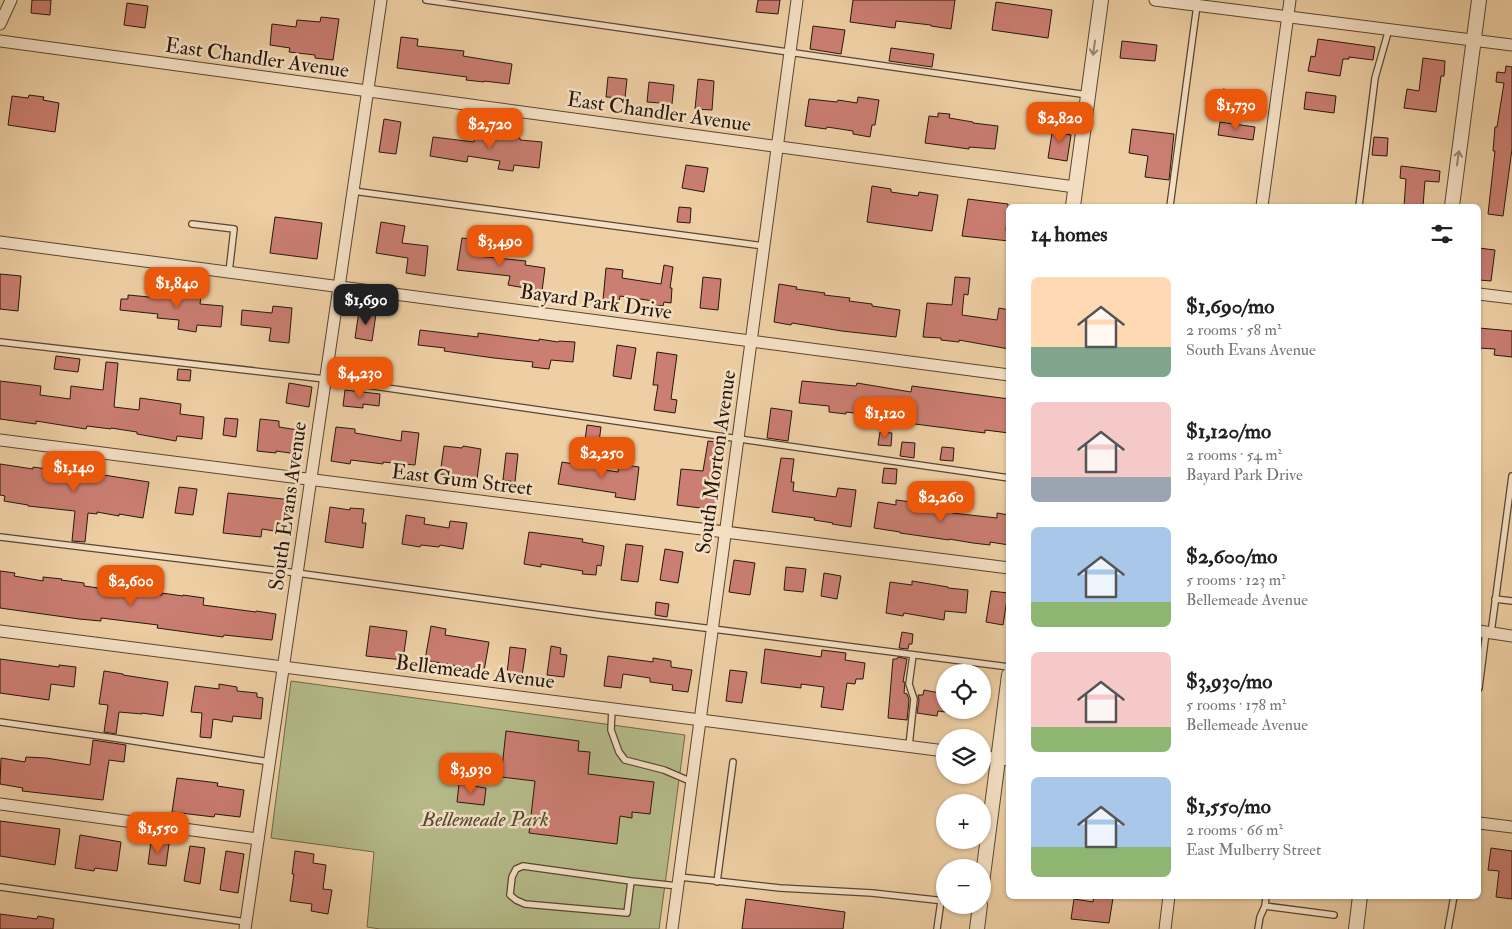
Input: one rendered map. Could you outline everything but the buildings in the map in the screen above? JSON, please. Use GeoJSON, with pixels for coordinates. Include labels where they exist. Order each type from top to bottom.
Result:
{"type":"FeatureCollection","features":[{"type":"Feature","properties":{"kind":"street"},"geometry":{"type":"LineString","coordinates":[[0,24],[11,0]]}},
{"type":"Feature","properties":{"kind":"street","name":"South Evans Avenue"},"geometry":{"type":"LineString","coordinates":[[245,926],[381,0]]}},
{"type":"Feature","properties":{"kind":"street","name":"South Morton Avenue"},"geometry":{"type":"LineString","coordinates":[[672,929],[798,0]]}},
{"type":"Feature","properties":{"kind":"street"},"geometry":{"type":"LineString","coordinates":[[1073,204],[1101,0]]}},
{"type":"Feature","properties":{"kind":"street"},"geometry":{"type":"LineString","coordinates":[[1155,0],[1198,3],[1287,17],[1512,45]]}},
{"type":"Feature","properties":{"kind":"street"},"geometry":{"type":"LineString","coordinates":[[1262,204],[1290,0]]}},
{"type":"Feature","properties":{"kind":"street"},"geometry":{"type":"LineString","coordinates":[[1452,204],[1479,0]]}},
{"type":"Feature","properties":{"kind":"street","name":"East Chandler Avenue"},"geometry":{"type":"LineString","coordinates":[[0,41],[1075,187]]}},
{"type":"Feature","properties":{"kind":"street","name":"Bayard Park Drive"},"geometry":{"type":"LineString","coordinates":[[0,242],[1006,375]]}},
{"type":"Feature","properties":{"kind":"street"},"geometry":{"type":"LineString","coordinates":[[1481,294],[1512,298]]}},
{"type":"Feature","properties":{"kind":"street","name":"East Gum Street"},"geometry":{"type":"LineString","coordinates":[[0,440],[1006,568]]}},
{"type":"Feature","properties":{"kind":"street","name":"Bellemeade Avenue"},"geometry":{"type":"LineString","coordinates":[[0,631],[936,750]]}},
{"type":"Feature","properties":{"kind":"street"},"geometry":{"type":"LineString","coordinates":[[1485,632],[1512,636]]}},
{"type":"Feature","properties":{"kind":"street"},"geometry":{"type":"LineString","coordinates":[[986,859],[1003,759],[1006,717]]}},
{"type":"Feature","properties":{"kind":"street"},"geometry":{"type":"LineString","coordinates":[[0,804],[258,839]]}},
{"type":"Feature","properties":{"kind":"street"},"geometry":{"type":"LineString","coordinates":[[1481,823],[1512,827]]}},
{"type":"Feature","properties":{"kind":"street"},"geometry":{"type":"LineString","coordinates":[[1165,929],[1170,899]]}},
{"type":"Feature","properties":{"kind":"street"},"geometry":{"type":"LineString","coordinates":[[1356,929],[1360,899]]}},
{"type":"Feature","properties":{"kind":"street"},"geometry":{"type":"LineString","coordinates":[[977,914],[977,929]]}},
{"type":"Feature","properties":{"kind":"lane"},"geometry":{"type":"LineString","coordinates":[[426,0],[1088,95]]}},
{"type":"Feature","properties":{"kind":"lane"},"geometry":{"type":"LineString","coordinates":[[1170,204],[1198,3]]}},
{"type":"Feature","properties":{"kind":"lane"},"geometry":{"type":"LineString","coordinates":[[1359,204],[1375,78],[1389,29]]}},
{"type":"Feature","properties":{"kind":"lane"},"geometry":{"type":"LineString","coordinates":[[353,191],[764,246]]}},
{"type":"Feature","properties":{"kind":"lane"},"geometry":{"type":"LineString","coordinates":[[192,224],[234,229],[229,272]]}},
{"type":"Feature","properties":{"kind":"lane"},"geometry":{"type":"LineString","coordinates":[[0,342],[325,379],[1006,478]]}},
{"type":"Feature","properties":{"kind":"lane"},"geometry":{"type":"LineString","coordinates":[[1481,669],[1485,632],[1496,600],[1509,522],[1512,476]]}},
{"type":"Feature","properties":{"kind":"lane"},"geometry":{"type":"LineString","coordinates":[[0,537],[1006,667]]}},
{"type":"Feature","properties":{"kind":"lane"},"geometry":{"type":"LineString","coordinates":[[1496,600],[1512,602]]}},
{"type":"Feature","properties":{"kind":"lane"},"geometry":{"type":"LineString","coordinates":[[909,746],[914,699],[909,684],[912,655]]}},
{"type":"Feature","properties":{"kind":"lane"},"geometry":{"type":"LineString","coordinates":[[612,708],[611,730],[619,752],[625,760],[664,770],[692,782]]}},
{"type":"Feature","properties":{"kind":"lane"},"geometry":{"type":"LineString","coordinates":[[0,722],[270,762]]}},
{"type":"Feature","properties":{"kind":"lane"},"geometry":{"type":"LineString","coordinates":[[717,882],[733,762]]}},
{"type":"Feature","properties":{"kind":"lane"},"geometry":{"type":"LineString","coordinates":[[631,882],[627,914],[525,904],[510,895],[512,877],[516,869],[523,866],[631,882],[717,882],[780,888],[872,893],[936,900]]}},
{"type":"Feature","properties":{"kind":"lane"},"geometry":{"type":"LineString","coordinates":[[0,887],[245,926]]}},
{"type":"Feature","properties":{"kind":"lane"},"geometry":{"type":"LineString","coordinates":[[1258,929],[1266,899]]}},
{"type":"Feature","properties":{"kind":"lane"},"geometry":{"type":"LineString","coordinates":[[1448,929],[1453,899]]}},
{"type":"Feature","properties":{"kind":"lane"},"geometry":{"type":"LineString","coordinates":[[1265,906],[1334,914]]}},
{"type":"Feature","properties":{"kind":"lane"},"geometry":{"type":"LineString","coordinates":[[937,929],[940,914]]}},
{"type":"Feature","properties":{"kind":"green space","name":"Bellemeade Park"},"geometry":{"type":"Polygon","coordinates":[[[291,681],[685,735],[659,929],[380,929],[367,927],[374,852],[271,838],[291,681]]]}}]}
